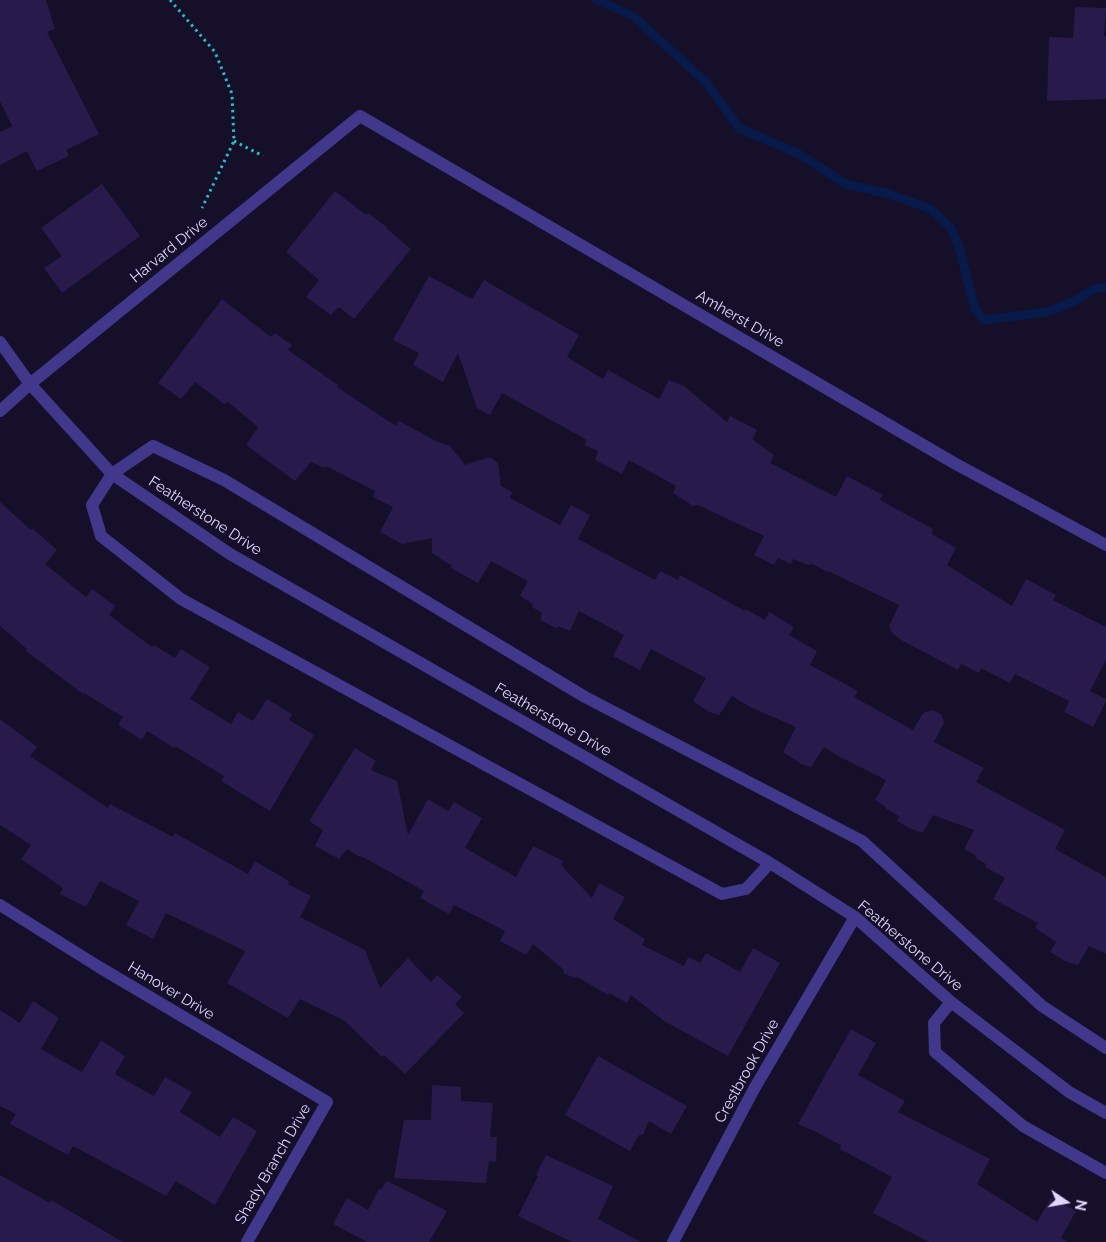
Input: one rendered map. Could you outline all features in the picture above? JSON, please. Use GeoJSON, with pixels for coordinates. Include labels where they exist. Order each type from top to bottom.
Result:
{"type":"FeatureCollection","features":[{"type":"Feature","properties":{"kind":"street","name":"Harvard Drive"},"geometry":{"type":"LineString","coordinates":[[0,411],[30,384],[360,116]]}},
{"type":"Feature","properties":{"kind":"street","name":"Amherst Drive"},"geometry":{"type":"LineString","coordinates":[[360,116],[954,463],[1106,545]]}},
{"type":"Feature","properties":{"kind":"street","name":"Featherstone Drive"},"geometry":{"type":"LineString","coordinates":[[0,342],[30,384],[112,474],[230,554],[770,863],[854,918],[951,1002],[1069,1092],[1106,1113]]}},
{"type":"Feature","properties":{"kind":"street"},"geometry":{"type":"LineString","coordinates":[[770,863],[746,889],[722,894],[181,599],[101,536],[92,505],[112,474],[153,446],[224,480],[585,697],[862,841],[1042,1006],[1106,1048]]}},
{"type":"Feature","properties":{"kind":"street","name":"Hanover Drive"},"geometry":{"type":"LineString","coordinates":[[0,905],[99,967],[327,1102]]}},
{"type":"Feature","properties":{"kind":"street","name":"Crestbrook Drive"},"geometry":{"type":"LineString","coordinates":[[673,1242],[754,1089],[854,918]]}},
{"type":"Feature","properties":{"kind":"street"},"geometry":{"type":"LineString","coordinates":[[951,1002],[934,1024],[935,1052],[1022,1126],[1106,1173]]}},
{"type":"Feature","properties":{"kind":"street","name":"Shady Branch Drive"},"geometry":{"type":"LineString","coordinates":[[248,1242],[327,1102]]}},
{"type":"Feature","properties":{"kind":"path"},"geometry":{"type":"LineString","coordinates":[[170,0],[215,52],[232,94],[234,141],[202,208]]}},
{"type":"Feature","properties":{"kind":"path"},"geometry":{"type":"LineString","coordinates":[[234,141],[263,156]]}},
{"type":"Feature","properties":{"kind":"building"},"geometry":{"type":"Polygon","coordinates":[[[0,0],[46,0],[55,29],[47,32],[99,134],[66,150],[69,156],[37,171],[27,151],[0,165],[0,132],[12,126],[0,101],[0,0]]]}},
{"type":"Feature","properties":{"kind":"building"},"geometry":{"type":"Polygon","coordinates":[[[1075,7],[1106,8],[1104,36],[1106,36],[1106,99],[1047,101],[1049,37],[1073,38],[1075,7]]]}},
{"type":"Feature","properties":{"kind":"building"},"geometry":{"type":"Polygon","coordinates":[[[102,184],[140,236],[62,293],[44,268],[62,256],[41,228],[102,184]]]}},
{"type":"Feature","properties":{"kind":"building"},"geometry":{"type":"Polygon","coordinates":[[[335,191],[366,215],[368,213],[388,228],[411,249],[354,319],[339,307],[331,315],[306,297],[319,280],[286,252],[335,191]]]}},
{"type":"Feature","properties":{"kind":"building"},"geometry":{"type":"Polygon","coordinates":[[[429,276],[472,299],[484,280],[579,335],[567,357],[603,379],[608,370],[659,399],[669,380],[684,386],[727,422],[730,416],[757,430],[752,439],[774,455],[770,463],[836,497],[847,476],[883,495],[880,500],[933,529],[932,534],[956,548],[947,565],[1012,606],[1026,579],[1056,595],[1053,600],[1106,627],[1106,660],[1090,691],[1106,699],[1106,701],[1093,727],[1064,712],[1069,701],[1015,674],[1010,683],[981,668],[979,673],[961,664],[958,670],[901,640],[892,633],[889,626],[899,605],[812,564],[808,565],[793,559],[791,564],[778,558],[774,565],[754,555],[764,536],[698,505],[693,506],[673,493],[676,486],[629,460],[622,474],[595,460],[598,451],[584,445],[587,440],[502,393],[490,415],[477,408],[458,353],[443,382],[413,365],[419,353],[393,340],[429,276]]]}},
{"type":"Feature","properties":{"kind":"building"},"geometry":{"type":"Polygon","coordinates":[[[222,299],[271,337],[275,333],[292,345],[288,350],[338,385],[337,387],[396,426],[399,421],[438,442],[450,446],[465,465],[490,457],[498,463],[501,486],[512,492],[510,498],[560,525],[571,505],[590,515],[578,539],[655,580],[660,571],[678,580],[680,575],[765,620],[769,612],[794,627],[789,635],[817,651],[810,665],[858,691],[854,697],[913,730],[923,713],[932,710],[941,714],[944,723],[934,742],[984,768],[976,782],[1065,830],[1055,849],[1106,877],[1106,954],[1089,946],[1078,965],[1065,961],[1050,952],[1056,942],[1035,928],[1038,923],[993,899],[1005,878],[985,867],[986,864],[964,849],[974,830],[933,815],[923,833],[909,828],[897,821],[899,816],[875,800],[886,780],[824,747],[811,767],[801,764],[783,752],[796,727],[748,706],[732,696],[719,715],[709,712],[693,701],[706,678],[651,649],[640,670],[613,656],[624,635],[579,611],[570,631],[558,626],[556,628],[540,620],[542,613],[532,607],[533,604],[520,596],[528,581],[491,561],[478,583],[451,568],[452,566],[432,553],[432,538],[402,544],[380,532],[393,507],[373,497],[375,491],[326,466],[324,468],[311,462],[295,481],[246,445],[258,427],[228,402],[224,404],[195,382],[181,399],[158,383],[222,299]]]}},
{"type":"Feature","properties":{"kind":"building"},"geometry":{"type":"Polygon","coordinates":[[[0,502],[57,550],[45,564],[86,597],[92,589],[115,606],[109,615],[152,647],[154,645],[175,658],[181,649],[210,667],[190,699],[231,724],[238,712],[253,721],[267,699],[292,714],[289,720],[314,735],[270,811],[221,781],[224,776],[175,746],[174,748],[147,731],[142,740],[118,725],[123,717],[83,694],[26,651],[27,649],[0,626],[0,502]]]}},
{"type":"Feature","properties":{"kind":"building"},"geometry":{"type":"Polygon","coordinates":[[[0,719],[37,747],[30,756],[108,808],[110,804],[173,837],[175,833],[248,874],[255,861],[289,881],[288,884],[311,896],[300,917],[365,950],[380,988],[408,958],[431,982],[437,975],[462,997],[455,1004],[464,1013],[405,1074],[384,1055],[382,1057],[345,1021],[300,999],[288,1018],[227,983],[245,951],[166,913],[153,939],[126,925],[139,901],[100,881],[86,907],[60,894],[63,888],[21,859],[31,845],[0,825],[0,719]]]}},
{"type":"Feature","properties":{"kind":"building"},"geometry":{"type":"Polygon","coordinates":[[[355,748],[376,761],[371,770],[397,781],[408,835],[428,799],[448,811],[454,802],[482,818],[465,848],[516,877],[533,846],[563,861],[561,865],[592,898],[599,883],[625,897],[613,919],[645,939],[642,945],[684,966],[688,957],[700,963],[706,953],[740,972],[753,948],[780,963],[728,1056],[664,1021],[631,995],[627,1003],[609,993],[608,995],[577,977],[574,978],[564,973],[563,969],[533,944],[526,955],[500,941],[505,931],[454,905],[449,914],[420,898],[424,891],[361,856],[347,849],[339,859],[315,846],[323,830],[309,821],[355,748]]]}},
{"type":"Feature","properties":{"kind":"building"},"geometry":{"type":"Polygon","coordinates":[[[33,1001],[59,1018],[41,1049],[82,1072],[101,1040],[125,1056],[115,1074],[154,1096],[165,1077],[192,1092],[180,1112],[220,1137],[233,1117],[257,1131],[215,1205],[176,1181],[166,1196],[73,1146],[68,1155],[10,1124],[16,1114],[0,1106],[0,1010],[20,1023],[33,1001]]]}},
{"type":"Feature","properties":{"kind":"building"},"geometry":{"type":"Polygon","coordinates":[[[851,1029],[876,1043],[858,1075],[905,1101],[898,1112],[990,1159],[977,1184],[1037,1222],[1051,1198],[1076,1211],[1061,1238],[1068,1242],[929,1242],[873,1213],[892,1177],[840,1149],[841,1145],[798,1124],[851,1029]]]}},
{"type":"Feature","properties":{"kind":"building"},"geometry":{"type":"Polygon","coordinates":[[[598,1056],[687,1106],[671,1134],[649,1121],[643,1135],[639,1135],[630,1151],[565,1115],[598,1056]]]}},
{"type":"Feature","properties":{"kind":"building"},"geometry":{"type":"Polygon","coordinates":[[[432,1085],[461,1087],[461,1101],[493,1103],[490,1137],[497,1137],[496,1162],[489,1161],[486,1183],[394,1178],[404,1120],[431,1120],[432,1085]]]}},
{"type":"Feature","properties":{"kind":"building"},"geometry":{"type":"Polygon","coordinates":[[[546,1155],[613,1186],[598,1219],[641,1242],[572,1242],[518,1216],[546,1155]]]}},
{"type":"Feature","properties":{"kind":"building"},"geometry":{"type":"Polygon","coordinates":[[[0,1175],[50,1203],[51,1200],[123,1242],[0,1242],[0,1175]]]}},
{"type":"Feature","properties":{"kind":"building"},"geometry":{"type":"Polygon","coordinates":[[[387,1181],[447,1211],[429,1242],[367,1242],[333,1224],[347,1198],[368,1210],[379,1189],[387,1181]]]}},
{"type":"Feature","properties":{"kind":"waterway"},"geometry":{"type":"LineString","coordinates":[[597,0],[633,16],[706,82],[739,128],[799,154],[846,184],[889,194],[931,209],[950,227],[959,246],[975,309],[984,320],[1047,312],[1075,301],[1094,289],[1106,287]]}}]}
